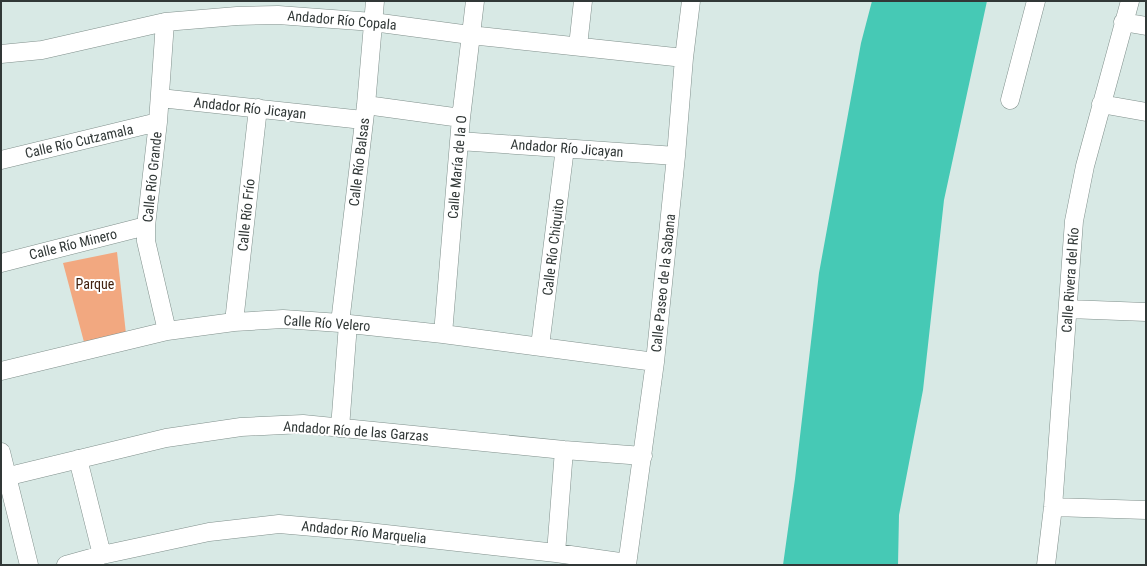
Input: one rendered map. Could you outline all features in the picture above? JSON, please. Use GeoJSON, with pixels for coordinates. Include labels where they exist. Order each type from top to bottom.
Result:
{"type":"FeatureCollection","features":[{"type":"Feature","properties":{"kind":"street","name":"Calle Río Balsas"},"geometry":{"type":"LineString","coordinates":[[340,428],[344,323],[376,1]]}},
{"type":"Feature","properties":{"kind":"street","name":"Calle María de la O"},"geometry":{"type":"LineString","coordinates":[[443,334],[461,118],[474,1]]}},
{"type":"Feature","properties":{"kind":"street"},"geometry":{"type":"LineString","coordinates":[[578,46],[583,1]]}},
{"type":"Feature","properties":{"kind":"street","name":"Calle Paseo de la Sabana"},"geometry":{"type":"LineString","coordinates":[[627,564],[655,362],[676,156],[684,58],[691,1]]}},
{"type":"Feature","properties":{"kind":"street"},"geometry":{"type":"LineString","coordinates":[[1010,100],[1036,1]]}},
{"type":"Feature","properties":{"kind":"street","name":"Calle Rivera del Río"},"geometry":{"type":"LineString","coordinates":[[1046,565],[1053,507],[1074,221],[1085,166],[1123,22],[1130,1]]}},
{"type":"Feature","properties":{"kind":"street","name":"Andador Río Copala"},"geometry":{"type":"LineString","coordinates":[[1,54],[42,50],[165,22],[237,16],[279,8],[470,35],[684,58]]}},
{"type":"Feature","properties":{"kind":"street","name":"Calle Río Grande"},"geometry":{"type":"LineString","coordinates":[[165,22],[158,122],[146,226],[146,241],[167,331]]}},
{"type":"Feature","properties":{"kind":"street"},"geometry":{"type":"LineString","coordinates":[[1123,22],[1146,26]]}},
{"type":"Feature","properties":{"kind":"street","name":"Andador Río Jicayan"},"geometry":{"type":"LineString","coordinates":[[160,98],[258,108],[365,112],[461,118]]}},
{"type":"Feature","properties":{"kind":"street"},"geometry":{"type":"LineString","coordinates":[[1102,104],[1146,112]]}},
{"type":"Feature","properties":{"kind":"street","name":"Calle Río Frío"},"geometry":{"type":"LineString","coordinates":[[234,322],[258,108]]}},
{"type":"Feature","properties":{"kind":"street","name":"Calle Río Cutzamala"},"geometry":{"type":"LineString","coordinates":[[1,160],[158,122]]}},
{"type":"Feature","properties":{"kind":"street","name":"Andador Río Jicayan"},"geometry":{"type":"LineString","coordinates":[[459,141],[676,156]]}},
{"type":"Feature","properties":{"kind":"street","name":"Calle Río Chiquito"},"geometry":{"type":"LineString","coordinates":[[540,346],[565,148]]}},
{"type":"Feature","properties":{"kind":"street","name":"Calle Río Minero"},"geometry":{"type":"LineString","coordinates":[[1,263],[146,226]]}},
{"type":"Feature","properties":{"kind":"street"},"geometry":{"type":"LineString","coordinates":[[1068,309],[1146,312]]}},
{"type":"Feature","properties":{"kind":"street","name":"Calle Río Velero"},"geometry":{"type":"LineString","coordinates":[[1,371],[167,331],[234,322],[283,319],[344,323],[443,334],[655,362]]}},
{"type":"Feature","properties":{"kind":"street","name":"Andador Río de las Garzas"},"geometry":{"type":"LineString","coordinates":[[4,477],[166,438],[241,427],[303,424],[564,450],[643,456]]}},
{"type":"Feature","properties":{"kind":"street"},"geometry":{"type":"LineString","coordinates":[[556,553],[564,450]]}},
{"type":"Feature","properties":{"kind":"street"},"geometry":{"type":"LineString","coordinates":[[1,452],[4,477],[29,565]]}},
{"type":"Feature","properties":{"kind":"street"},"geometry":{"type":"LineString","coordinates":[[78,459],[102,555]]}},
{"type":"Feature","properties":{"kind":"street"},"geometry":{"type":"LineString","coordinates":[[1053,507],[1146,510]]}},
{"type":"Feature","properties":{"kind":"street","name":"Andador Río Marquelia"},"geometry":{"type":"LineString","coordinates":[[66,565],[102,555],[210,532],[279,524],[359,531],[556,553],[627,564]]}},
{"type":"Feature","properties":{"kind":"green space","name":"Parque"},"geometry":{"type":"Polygon","coordinates":[[[117,252],[126,334],[84,342],[63,263],[117,252]]]}},
{"type":"Feature","properties":{"kind":"shaded area"},"geometry":{"type":"Polygon","coordinates":[[[872,1],[987,1],[944,200],[923,390],[899,515],[898,565],[783,565],[795,479],[819,273],[861,43],[872,1]]]}}]}
